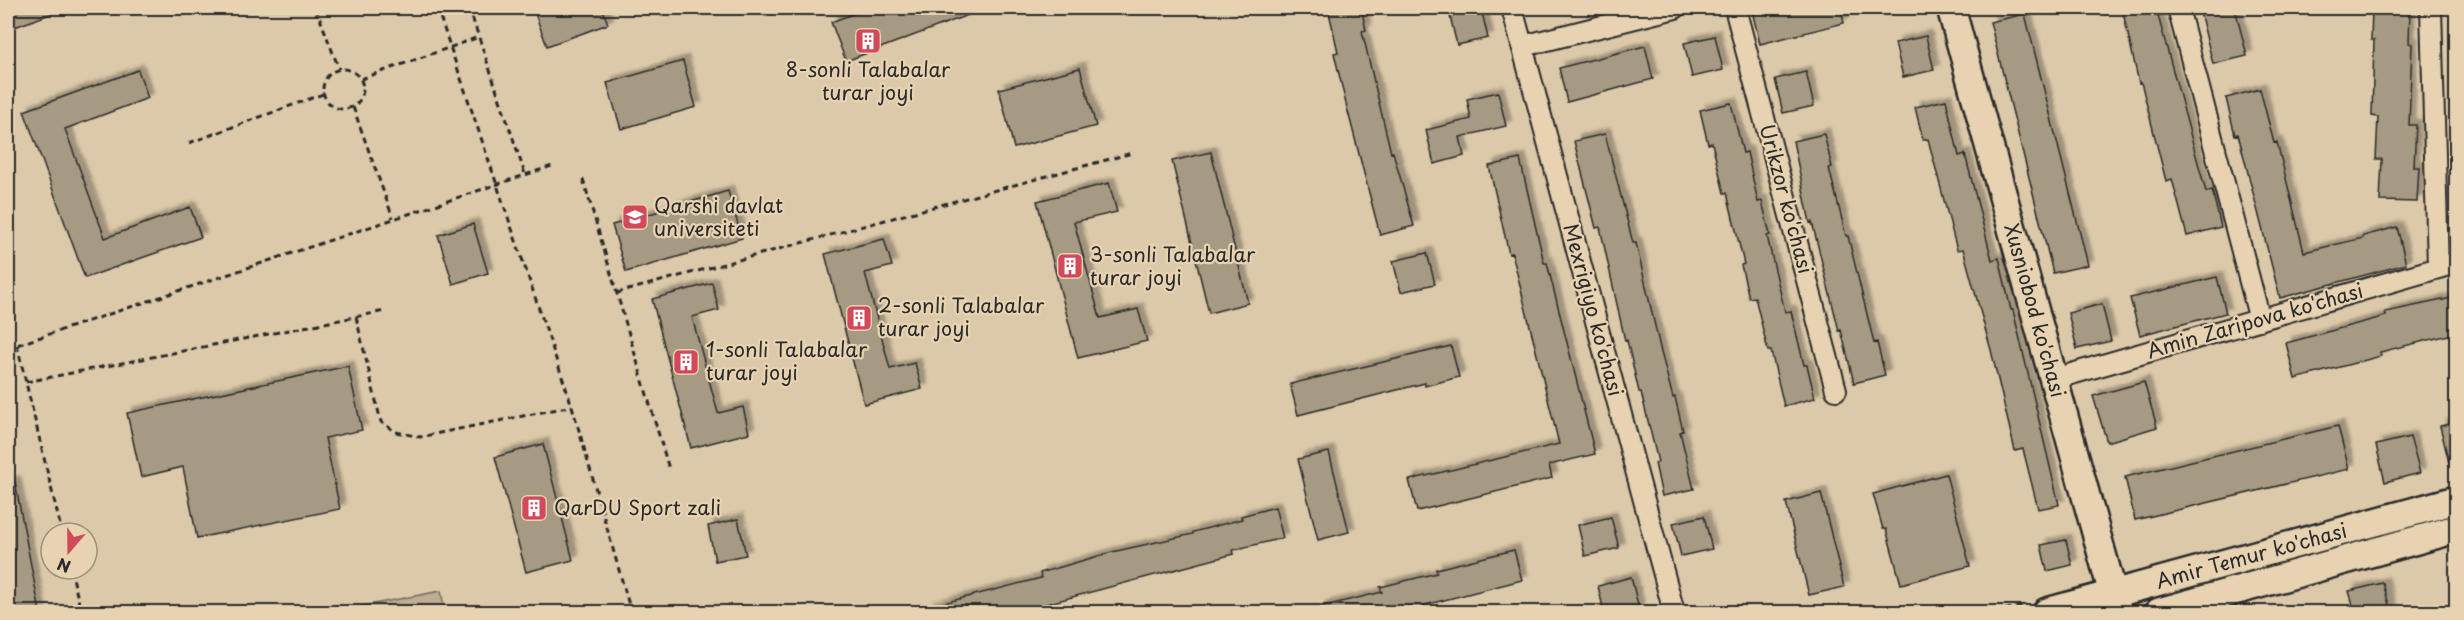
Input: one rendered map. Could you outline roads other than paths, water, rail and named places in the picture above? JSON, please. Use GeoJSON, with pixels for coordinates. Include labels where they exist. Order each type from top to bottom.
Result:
{"type":"FeatureCollection","features":[{"type":"Feature","properties":{"kind":"main road","name":"Xusniobod ko'chasi"},"geometry":{"type":"LineString","coordinates":[[1951,8],[2115,604]]}},
{"type":"Feature","properties":{"kind":"main road","name":"Amir Temur ko'chasi"},"geometry":{"type":"LineString","coordinates":[[2047,612],[2115,604],[2457,500]]}},
{"type":"Feature","properties":{"kind":"main road","name":"Amir Temur ko'chasi"},"geometry":{"type":"LineString","coordinates":[[2159,612],[2457,529]]}},
{"type":"Feature","properties":{"kind":"street","name":"Mexrigiyo ko'chasi"},"geometry":{"type":"LineString","coordinates":[[1512,8],[1674,612]]}},
{"type":"Feature","properties":{"kind":"street"},"geometry":{"type":"LineString","coordinates":[[1523,46],[1676,8]]}},
{"type":"Feature","properties":{"kind":"street","name":"Urikzor ko'chasi"},"geometry":{"type":"LineString","coordinates":[[1736,8],[1836,390]]}},
{"type":"Feature","properties":{"kind":"street"},"geometry":{"type":"LineString","coordinates":[[2178,8],[2260,320]]}},
{"type":"Feature","properties":{"kind":"street"},"geometry":{"type":"LineString","coordinates":[[2431,8],[2447,265]]}},
{"type":"Feature","properties":{"kind":"street","name":"Amin Zaripova ko'chasi"},"geometry":{"type":"LineString","coordinates":[[2054,379],[2447,265]]}},
{"type":"Feature","properties":{"kind":"place","name":"8-sonli Talabalar turar joyi"},"geometry":{"type":"Point","coordinates":[868,41]}},
{"type":"Feature","properties":{"kind":"place","name":"Qarshi davlat universiteti"},"geometry":{"type":"Point","coordinates":[635,217]}},
{"type":"Feature","properties":{"kind":"place","name":"3-sonli Talabalar turar joyi"},"geometry":{"type":"Point","coordinates":[1070,266]}},
{"type":"Feature","properties":{"kind":"place","name":"2-sonli Talabalar turar joyi"},"geometry":{"type":"Point","coordinates":[859,318]}},
{"type":"Feature","properties":{"kind":"place","name":"1-sonli Talabalar turar joyi"},"geometry":{"type":"Point","coordinates":[686,362]}},
{"type":"Feature","properties":{"kind":"place","name":"QarDU Sport zali"},"geometry":{"type":"Point","coordinates":[534,508]}}]}
